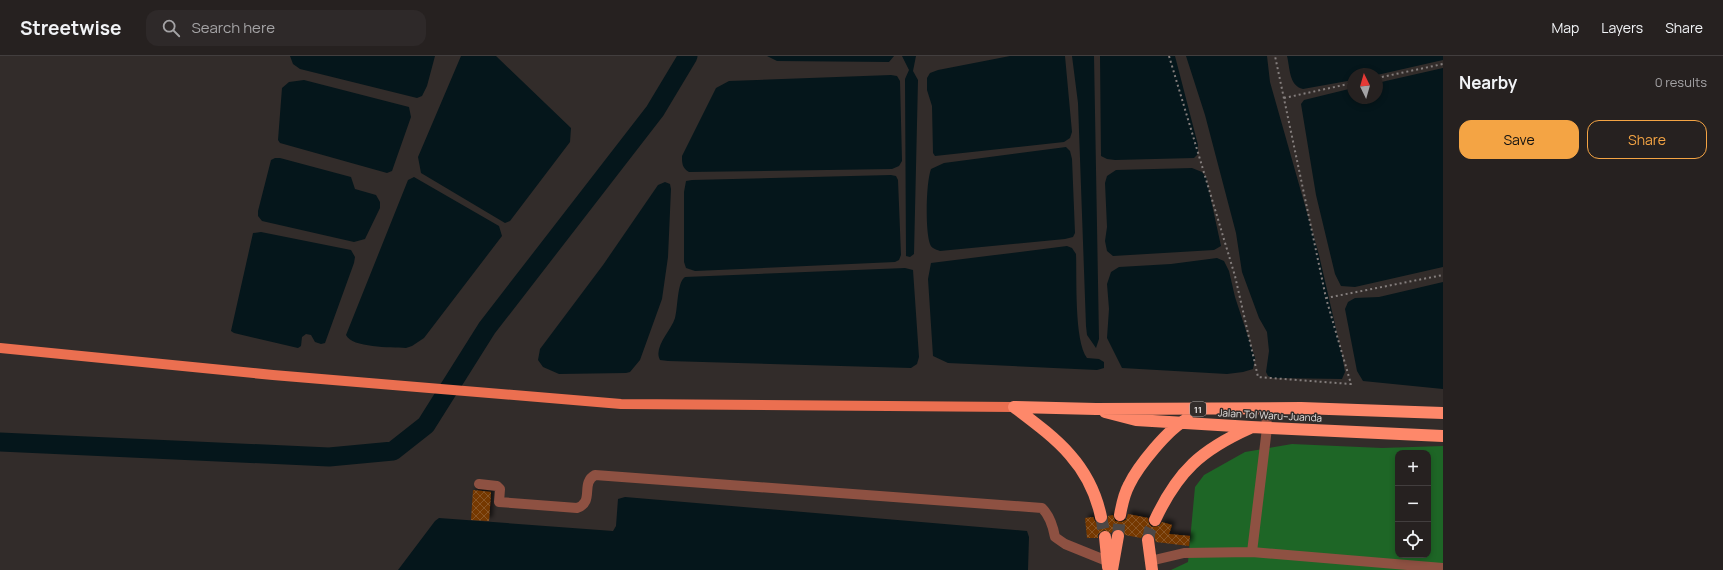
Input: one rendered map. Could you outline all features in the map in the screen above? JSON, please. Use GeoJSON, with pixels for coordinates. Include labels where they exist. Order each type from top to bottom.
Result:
{"type":"FeatureCollection","features":[{"type":"Feature","properties":{"kind":"highway","name":"Jalan Tol Waru–Juanda"},"geometry":{"type":"LineString","coordinates":[[1014,407],[1096,409],[1301,408],[1443,413]]}},
{"type":"Feature","properties":{"kind":"highway"},"geometry":{"type":"LineString","coordinates":[[1014,407],[1045,430],[1066,449],[1092,486],[1101,517]]}},
{"type":"Feature","properties":{"kind":"highway","name":"Jalan Tol Waru–Juanda"},"geometry":{"type":"LineString","coordinates":[[1096,409],[1136,420],[1182,421],[1266,428],[1443,436]]}},
{"type":"Feature","properties":{"kind":"highway"},"geometry":{"type":"LineString","coordinates":[[1120,515],[1124,496],[1130,482],[1155,447],[1182,421],[1205,409]]}},
{"type":"Feature","properties":{"kind":"highway"},"geometry":{"type":"LineString","coordinates":[[1155,520],[1179,476],[1204,452],[1227,438],[1251,427]]}},
{"type":"Feature","properties":{"kind":"highway"},"geometry":{"type":"LineString","coordinates":[[1109,567],[1118,536]]}},
{"type":"Feature","properties":{"kind":"highway"},"geometry":{"type":"LineString","coordinates":[[1105,537],[1109,567]]}},
{"type":"Feature","properties":{"kind":"highway"},"geometry":{"type":"LineString","coordinates":[[1148,540],[1151,565]]}},
{"type":"Feature","properties":{"kind":"main road"},"geometry":{"type":"LineString","coordinates":[[0,348],[413,388],[621,404],[1014,407]]}},
{"type":"Feature","properties":{"kind":"lane"},"geometry":{"type":"LineString","coordinates":[[1252,552],[1266,428],[1266,409]]}},
{"type":"Feature","properties":{"kind":"lane"},"geometry":{"type":"LineString","coordinates":[[479,484],[497,486],[500,488],[499,502],[577,508],[583,506],[587,501],[587,483],[590,478],[595,475],[1042,508],[1047,513],[1055,536],[1065,544],[1109,567]]}},
{"type":"Feature","properties":{"kind":"lane"},"geometry":{"type":"LineString","coordinates":[[1151,565],[1184,554],[1252,552],[1443,568]]}},
{"type":"Feature","properties":{"kind":"path"},"geometry":{"type":"LineString","coordinates":[[1169,56],[1235,276],[1258,378],[1351,384],[1326,298],[1275,56]]}},
{"type":"Feature","properties":{"kind":"path"},"geometry":{"type":"LineString","coordinates":[[1383,77],[1443,64]]}},
{"type":"Feature","properties":{"kind":"path"},"geometry":{"type":"LineString","coordinates":[[1284,98],[1347,84]]}},
{"type":"Feature","properties":{"kind":"path"},"geometry":{"type":"LineString","coordinates":[[1326,298],[1443,275]]}},
{"type":"Feature","properties":{"kind":"green space"},"geometry":{"type":"Polygon","coordinates":[[[1292,444],[1382,448],[1443,446],[1443,570],[1171,570],[1188,562],[1195,487],[1204,475],[1245,452],[1292,444]]]}},
{"type":"Feature","properties":{"kind":"shaded area"},"geometry":{"type":"Polygon","coordinates":[[[290,56],[435,56],[427,86],[422,96],[417,98],[300,69],[293,64],[290,56]]]}},
{"type":"Feature","properties":{"kind":"shaded area"},"geometry":{"type":"Polygon","coordinates":[[[461,56],[496,56],[571,128],[570,142],[510,221],[505,223],[421,173],[418,157],[461,56]]]}},
{"type":"Feature","properties":{"kind":"shaded area"},"geometry":{"type":"Polygon","coordinates":[[[767,56],[894,56],[889,62],[777,61],[767,56]]]}},
{"type":"Feature","properties":{"kind":"shaded area"},"geometry":{"type":"Polygon","coordinates":[[[902,56],[916,56],[913,71],[918,80],[914,254],[910,257],[906,256],[905,79],[909,70],[902,56]]]}},
{"type":"Feature","properties":{"kind":"shaded area"},"geometry":{"type":"Polygon","coordinates":[[[1010,56],[1065,56],[1072,132],[1070,138],[1064,142],[935,156],[933,153],[932,106],[927,90],[927,78],[930,73],[938,70],[1010,56]]]}},
{"type":"Feature","properties":{"kind":"shaded area"},"geometry":{"type":"Polygon","coordinates":[[[1072,56],[1094,56],[1099,339],[1096,348],[1087,335],[1086,326],[1078,103],[1072,56]]]}},
{"type":"Feature","properties":{"kind":"shaded area"},"geometry":{"type":"Polygon","coordinates":[[[1100,56],[1175,56],[1198,145],[1198,154],[1194,158],[1115,160],[1107,159],[1101,156],[1100,56]]]}},
{"type":"Feature","properties":{"kind":"shaded area"},"geometry":{"type":"Polygon","coordinates":[[[1186,56],[1267,56],[1270,82],[1319,255],[1342,355],[1345,372],[1342,379],[1273,378],[1268,376],[1266,372],[1269,351],[1267,332],[1259,318],[1242,272],[1236,233],[1205,115],[1186,56]]]}},
{"type":"Feature","properties":{"kind":"shaded area"},"geometry":{"type":"Polygon","coordinates":[[[1287,56],[1443,56],[1443,60],[1383,74],[1383,68],[1347,68],[1347,81],[1303,89],[1295,84],[1290,71],[1287,56]]]}},
{"type":"Feature","properties":{"kind":"shaded area"},"geometry":{"type":"Polygon","coordinates":[[[1443,68],[1443,267],[1355,287],[1341,286],[1335,274],[1316,195],[1301,104],[1304,100],[1347,89],[1347,104],[1383,104],[1383,82],[1443,68]]]}},
{"type":"Feature","properties":{"kind":"shaded area"},"geometry":{"type":"Polygon","coordinates":[[[897,76],[900,81],[902,161],[899,166],[892,169],[689,172],[683,165],[682,156],[716,88],[729,81],[897,76]]]}},
{"type":"Feature","properties":{"kind":"shaded area"},"geometry":{"type":"Polygon","coordinates":[[[304,80],[409,107],[411,117],[392,171],[387,173],[280,143],[278,140],[282,88],[289,82],[304,80]]]}},
{"type":"Feature","properties":{"kind":"shaded area"},"geometry":{"type":"Polygon","coordinates":[[[1066,147],[1070,151],[1072,159],[1075,233],[1073,237],[940,251],[931,246],[927,229],[927,206],[928,184],[931,169],[944,163],[1066,147]]]}},
{"type":"Feature","properties":{"kind":"shaded area"},"geometry":{"type":"Polygon","coordinates":[[[280,158],[351,177],[355,189],[376,195],[380,202],[380,208],[365,239],[354,242],[262,221],[258,216],[258,211],[271,160],[280,158]]]}},
{"type":"Feature","properties":{"kind":"shaded area"},"geometry":{"type":"Polygon","coordinates":[[[1192,168],[1202,172],[1206,177],[1221,246],[1214,250],[1113,256],[1107,251],[1105,241],[1107,227],[1105,183],[1107,176],[1116,170],[1192,168]]]}},
{"type":"Feature","properties":{"kind":"shaded area"},"geometry":{"type":"Polygon","coordinates":[[[896,176],[898,180],[901,255],[899,260],[895,262],[695,271],[686,268],[684,262],[684,192],[686,181],[896,176]]]}},
{"type":"Feature","properties":{"kind":"shaded area"},"geometry":{"type":"Polygon","coordinates":[[[414,177],[499,226],[502,236],[424,338],[406,348],[364,345],[350,339],[346,335],[408,180],[414,177]]]}},
{"type":"Feature","properties":{"kind":"shaded area"},"geometry":{"type":"Polygon","coordinates":[[[665,182],[670,184],[671,189],[668,257],[662,299],[640,360],[630,372],[626,373],[559,374],[543,367],[538,360],[540,349],[603,265],[658,185],[665,182]]]}},
{"type":"Feature","properties":{"kind":"shaded area"},"geometry":{"type":"Polygon","coordinates":[[[261,232],[351,250],[355,257],[354,263],[325,343],[321,344],[315,342],[311,335],[306,334],[302,337],[301,346],[298,348],[234,333],[231,331],[253,233],[261,232]]]}},
{"type":"Feature","properties":{"kind":"shaded area"},"geometry":{"type":"Polygon","coordinates":[[[1067,246],[1072,248],[1076,254],[1078,324],[1083,350],[1087,358],[1099,359],[1104,362],[1104,368],[1097,370],[948,363],[933,356],[928,279],[931,263],[1067,246]]]}},
{"type":"Feature","properties":{"kind":"shaded area"},"geometry":{"type":"Polygon","coordinates":[[[1217,258],[1224,261],[1229,271],[1235,297],[1255,358],[1253,369],[1227,374],[1122,368],[1107,338],[1109,309],[1107,284],[1111,272],[1119,267],[1171,264],[1217,258]]]}},
{"type":"Feature","properties":{"kind":"shaded area"},"geometry":{"type":"Polygon","coordinates":[[[905,268],[913,270],[919,357],[917,364],[911,368],[668,361],[660,360],[658,355],[663,339],[675,318],[680,284],[685,277],[905,268]]]}},
{"type":"Feature","properties":{"kind":"shaded area"},"geometry":{"type":"Polygon","coordinates":[[[1443,282],[1443,389],[1363,381],[1357,371],[1345,309],[1348,302],[1355,298],[1379,297],[1443,282]]]}},
{"type":"Feature","properties":{"kind":"shaded area"},"geometry":{"type":"Polygon","coordinates":[[[625,497],[1027,531],[1029,537],[1028,570],[398,570],[435,521],[439,518],[613,531],[616,526],[618,499],[625,497]]]}},
{"type":"Feature","properties":{"kind":"building"},"geometry":{"type":"Polygon","coordinates":[[[473,490],[491,492],[489,521],[471,520],[473,490]]]}},
{"type":"Feature","properties":{"kind":"building"},"geometry":{"type":"Polygon","coordinates":[[[1128,514],[1148,518],[1149,524],[1152,527],[1159,526],[1162,522],[1172,525],[1169,534],[1190,536],[1189,546],[1156,542],[1154,536],[1150,533],[1144,534],[1141,538],[1125,535],[1123,531],[1119,529],[1115,529],[1111,533],[1104,530],[1098,534],[1098,538],[1087,538],[1085,518],[1093,517],[1096,523],[1103,524],[1107,522],[1108,516],[1113,515],[1115,521],[1122,522],[1126,520],[1128,514]]]}},
{"type":"Feature","properties":{"kind":"waterway"},"geometry":{"type":"LineString","coordinates":[[0,442],[329,457],[393,451],[426,425],[487,328],[655,111],[688,56]]}},
{"type":"Feature","properties":{"kind":"tunnel"},"geometry":{"type":"LineString","coordinates":[[1118,536],[1120,515]]}},
{"type":"Feature","properties":{"kind":"tunnel"},"geometry":{"type":"LineString","coordinates":[[1101,517],[1105,537]]}},
{"type":"Feature","properties":{"kind":"tunnel"},"geometry":{"type":"LineString","coordinates":[[1148,540],[1150,530],[1155,520]]}}]}
